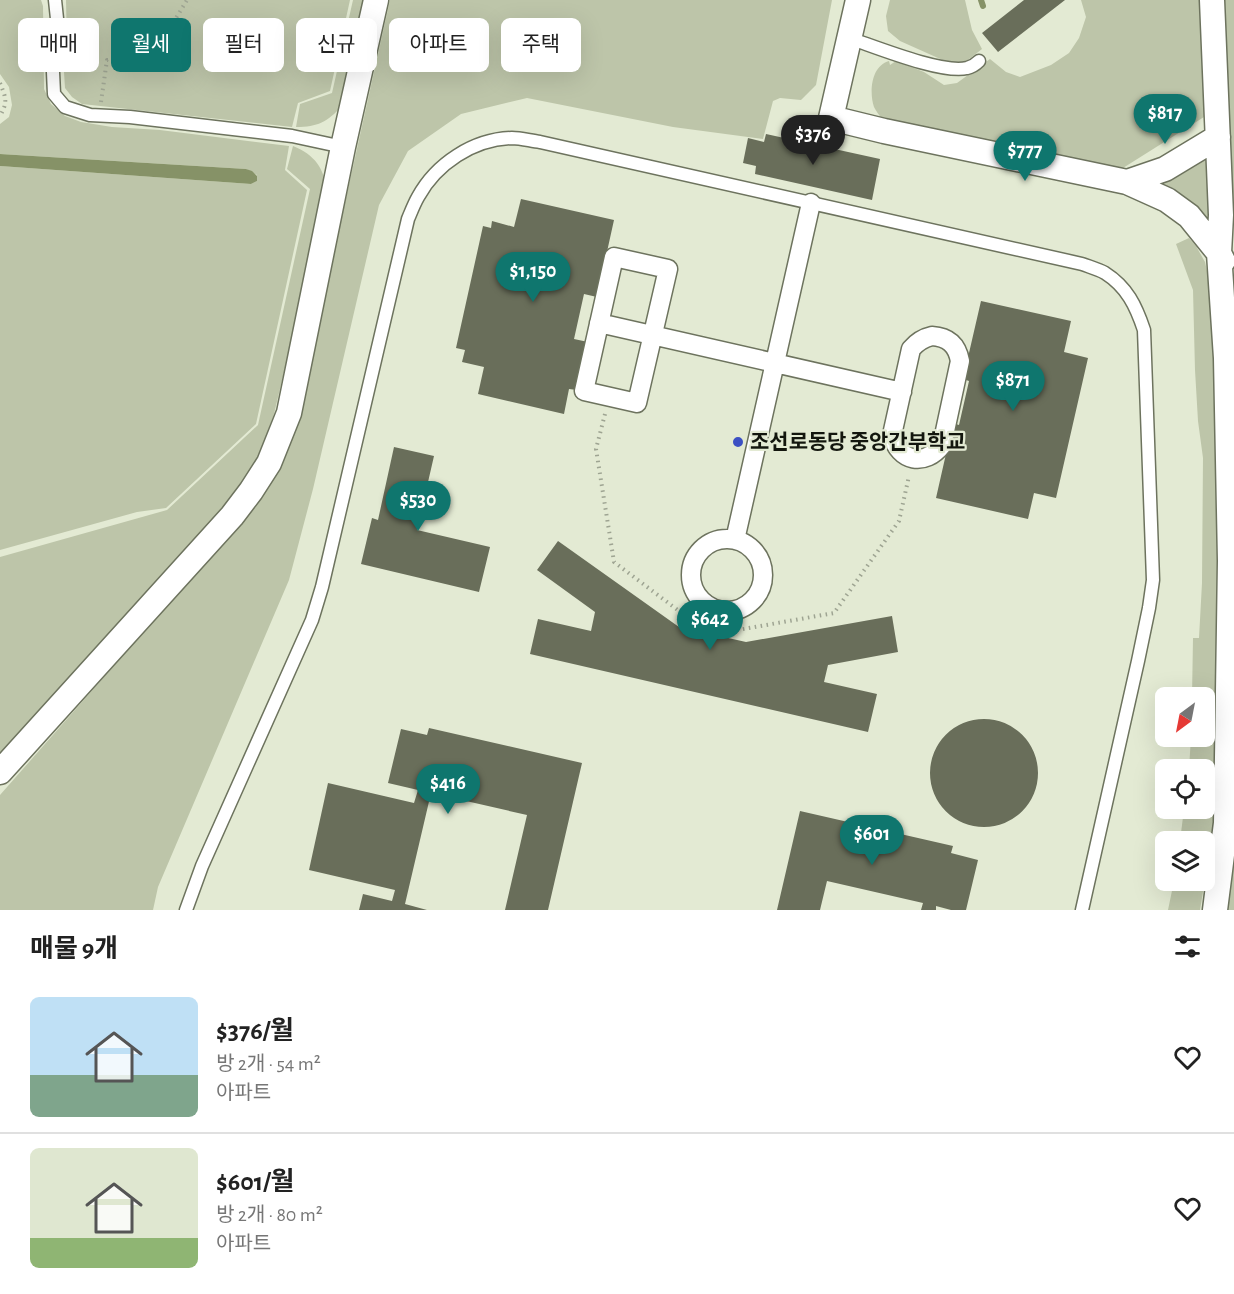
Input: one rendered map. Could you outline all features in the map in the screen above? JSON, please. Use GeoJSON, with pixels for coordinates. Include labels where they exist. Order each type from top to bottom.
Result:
{"type":"FeatureCollection","features":[{"type":"Feature","properties":{"kind":"street"},"geometry":{"type":"LineString","coordinates":[[0,772],[232,516],[269,463],[289,413],[343,147],[376,0]]}},
{"type":"Feature","properties":{"kind":"street"},"geometry":{"type":"LineString","coordinates":[[858,0],[831,118],[1127,182],[1167,200],[1189,216],[1219,252],[1234,289]]}},
{"type":"Feature","properties":{"kind":"street"},"geometry":{"type":"LineString","coordinates":[[1212,0],[1221,215],[1219,252],[1226,358],[1230,561],[1226,823],[1215,910]]}},
{"type":"Feature","properties":{"kind":"street"},"geometry":{"type":"LineString","coordinates":[[1127,182],[1165,169],[1218,137]]}},
{"type":"Feature","properties":{"kind":"street"},"geometry":{"type":"LineString","coordinates":[[735,540],[811,203]]}},
{"type":"Feature","properties":{"kind":"street"},"geometry":{"type":"LineString","coordinates":[[614,257],[668,269],[653,336],[637,403],[584,391],[614,257]]}},
{"type":"Feature","properties":{"kind":"street"},"geometry":{"type":"LineString","coordinates":[[599,323],[902,393]]}},
{"type":"Feature","properties":{"kind":"street"},"geometry":{"type":"LineString","coordinates":[[940,336],[954,345],[959,353],[960,361],[942,445],[929,456],[921,459],[913,458],[899,450],[892,435],[911,349],[924,338],[940,336]]}},
{"type":"Feature","properties":{"kind":"street"},"geometry":{"type":"LineString","coordinates":[[718,540],[735,540],[752,549],[759,558],[763,569],[763,581],[752,602],[718,618],[693,587],[691,575],[693,563],[699,552],[708,544],[718,540]]}},
{"type":"Feature","properties":{"kind":"lane"},"geometry":{"type":"LineString","coordinates":[[55,0],[58,28],[53,72],[54,94],[65,107],[90,115],[130,117],[292,136],[343,147]]}},
{"type":"Feature","properties":{"kind":"lane"},"geometry":{"type":"LineString","coordinates":[[849,38],[924,63],[953,69],[969,68],[979,61]]}},
{"type":"Feature","properties":{"kind":"lane"},"geometry":{"type":"LineString","coordinates":[[186,910],[202,866],[312,620],[408,219],[418,197],[435,174],[458,154],[484,142],[512,138],[540,142],[1083,264],[1104,272],[1121,286],[1135,305],[1144,330],[1153,580],[1138,661],[1082,910]]}},
{"type":"Feature","properties":{"kind":"path"},"geometry":{"type":"LineString","coordinates":[[100,116],[107,60],[157,58],[170,28],[187,0]]}},
{"type":"Feature","properties":{"kind":"path"},"geometry":{"type":"LineString","coordinates":[[0,83],[5,96],[5,107],[0,117]]}},
{"type":"Feature","properties":{"kind":"path"},"geometry":{"type":"LineString","coordinates":[[609,397],[596,449],[614,562],[691,620],[718,618],[738,630],[834,613],[899,521],[913,458]]}},
{"type":"Feature","properties":{"kind":"shaded area"},"geometry":{"type":"Polygon","coordinates":[[[0,0],[41,0],[43,18],[18,18],[18,72],[44,72],[44,89],[51,104],[65,116],[81,122],[112,127],[160,130],[289,146],[285,170],[307,190],[256,424],[166,508],[137,512],[0,550],[0,166],[251,184],[257,181],[257,175],[246,169],[0,154],[0,124],[9,117],[12,105],[9,87],[0,74],[0,0]]]}},
{"type":"Feature","properties":{"kind":"shaded area"},"geometry":{"type":"Polygon","coordinates":[[[66,0],[350,0],[346,18],[296,18],[296,72],[334,72],[330,91],[298,103],[292,127],[82,104],[65,88],[64,72],[99,72],[99,18],[66,18],[66,0]]]}},
{"type":"Feature","properties":{"kind":"shaded area"},"geometry":{"type":"Polygon","coordinates":[[[353,0],[369,0],[364,18],[349,18],[353,0]]]}},
{"type":"Feature","properties":{"kind":"shaded area"},"geometry":{"type":"Polygon","coordinates":[[[390,0],[832,0],[816,85],[801,100],[780,98],[773,101],[763,139],[673,127],[527,98],[461,114],[408,151],[379,205],[313,489],[289,580],[158,887],[153,910],[0,910],[0,795],[238,525],[299,410],[374,72],[377,72],[377,59],[390,0]]]}},
{"type":"Feature","properties":{"kind":"shaded area"},"geometry":{"type":"Polygon","coordinates":[[[890,0],[965,0],[972,30],[982,49],[964,63],[947,62],[900,41],[888,31],[886,16],[890,0]]]}},
{"type":"Feature","properties":{"kind":"shaded area"},"geometry":{"type":"Polygon","coordinates":[[[1081,0],[1205,0],[1207,111],[1204,117],[1123,168],[1110,172],[882,119],[874,107],[873,80],[878,68],[889,61],[890,65],[896,61],[924,72],[944,85],[957,83],[990,59],[1006,72],[1020,77],[1051,65],[1069,53],[1079,38],[1086,17],[1081,0]]]}},
{"type":"Feature","properties":{"kind":"shaded area"},"geometry":{"type":"Polygon","coordinates":[[[1220,0],[1234,0],[1234,222],[1228,147],[1220,0]]]}},
{"type":"Feature","properties":{"kind":"shaded area"},"geometry":{"type":"Polygon","coordinates":[[[337,72],[351,72],[342,106],[322,122],[296,127],[300,104],[332,93],[337,72]]]}},
{"type":"Feature","properties":{"kind":"shaded area"},"geometry":{"type":"Polygon","coordinates":[[[293,146],[317,163],[324,176],[327,191],[274,414],[259,455],[245,481],[226,506],[0,761],[0,557],[167,510],[258,425],[310,189],[287,169],[293,146]]]}},
{"type":"Feature","properties":{"kind":"shaded area"},"geometry":{"type":"Polygon","coordinates":[[[0,154],[246,169],[257,176],[257,181],[251,184],[0,166],[0,154]]]}},
{"type":"Feature","properties":{"kind":"shaded area"},"geometry":{"type":"Polygon","coordinates":[[[1202,160],[1207,161],[1213,220],[1207,223],[1160,188],[1159,182],[1186,171],[1202,160]]]}},
{"type":"Feature","properties":{"kind":"shaded area"},"geometry":{"type":"Polygon","coordinates":[[[1189,238],[1205,262],[1211,289],[1219,367],[1219,763],[1215,813],[1215,759],[1190,759],[1190,747],[1215,747],[1215,687],[1192,687],[1193,638],[1199,638],[1202,583],[1203,458],[1198,421],[1193,290],[1176,244],[1189,238]]]}},
{"type":"Feature","properties":{"kind":"shaded area"},"geometry":{"type":"Polygon","coordinates":[[[1234,771],[1234,910],[1217,910],[1234,771]]]}},
{"type":"Feature","properties":{"kind":"shaded area"},"geometry":{"type":"Polygon","coordinates":[[[1183,819],[1214,819],[1213,831],[1181,831],[1183,819]]]}},
{"type":"Feature","properties":{"kind":"shaded area"},"geometry":{"type":"Polygon","coordinates":[[[1172,891],[1203,891],[1200,910],[1168,910],[1172,891]]]}},
{"type":"Feature","properties":{"kind":"building"},"geometry":{"type":"Polygon","coordinates":[[[1024,0],[1065,0],[998,52],[982,33],[1024,0]]]}},
{"type":"Feature","properties":{"kind":"building"},"geometry":{"type":"Polygon","coordinates":[[[766,134],[880,159],[872,200],[755,174],[756,166],[743,163],[748,138],[764,142],[766,134]]]}},
{"type":"Feature","properties":{"kind":"building"},"geometry":{"type":"Polygon","coordinates":[[[521,199],[614,220],[597,297],[584,294],[574,339],[588,342],[577,390],[569,389],[564,414],[478,394],[484,367],[462,362],[465,350],[456,348],[483,226],[491,228],[492,221],[514,227],[521,199]]]}},
{"type":"Feature","properties":{"kind":"building"},"geometry":{"type":"Polygon","coordinates":[[[981,301],[1071,321],[1064,352],[1088,358],[1056,498],[1034,493],[1028,519],[936,498],[953,423],[959,425],[969,381],[963,379],[981,301]]]}},
{"type":"Feature","properties":{"kind":"building"},"geometry":{"type":"Polygon","coordinates":[[[394,447],[434,456],[417,530],[490,547],[479,592],[361,564],[372,518],[378,520],[394,447]]]}},
{"type":"Feature","properties":{"kind":"building"},"geometry":{"type":"Polygon","coordinates":[[[558,541],[679,627],[746,642],[892,616],[898,652],[828,665],[824,682],[877,694],[868,732],[530,654],[538,619],[591,631],[595,612],[537,570],[558,541]]]}},
{"type":"Feature","properties":{"kind":"building"},"geometry":{"type":"Polygon","coordinates":[[[984,719],[1005,723],[1022,735],[1034,752],[1038,773],[1034,794],[1022,811],[1005,823],[984,827],[963,823],[946,811],[934,794],[930,773],[934,752],[946,735],[963,723],[984,719]]]}},
{"type":"Feature","properties":{"kind":"building"},"geometry":{"type":"Polygon","coordinates":[[[429,728],[582,763],[548,910],[505,910],[527,815],[431,793],[405,904],[427,910],[359,910],[363,894],[392,901],[395,890],[309,870],[328,783],[414,803],[418,790],[388,783],[401,729],[427,735],[429,728]]]}},
{"type":"Feature","properties":{"kind":"building"},"geometry":{"type":"Polygon","coordinates":[[[800,811],[953,846],[951,853],[978,860],[966,910],[951,910],[936,906],[936,910],[921,910],[923,903],[827,881],[820,910],[777,910],[800,811]]]}},
{"type":"Feature","properties":{"kind":"waterway"},"geometry":{"type":"LineString","coordinates":[[981,0],[983,6]]}},
{"type":"Feature","properties":{"kind":"place","name":"조선로동당 중앙간부학교"},"geometry":{"type":"Point","coordinates":[738,442]}}]}
